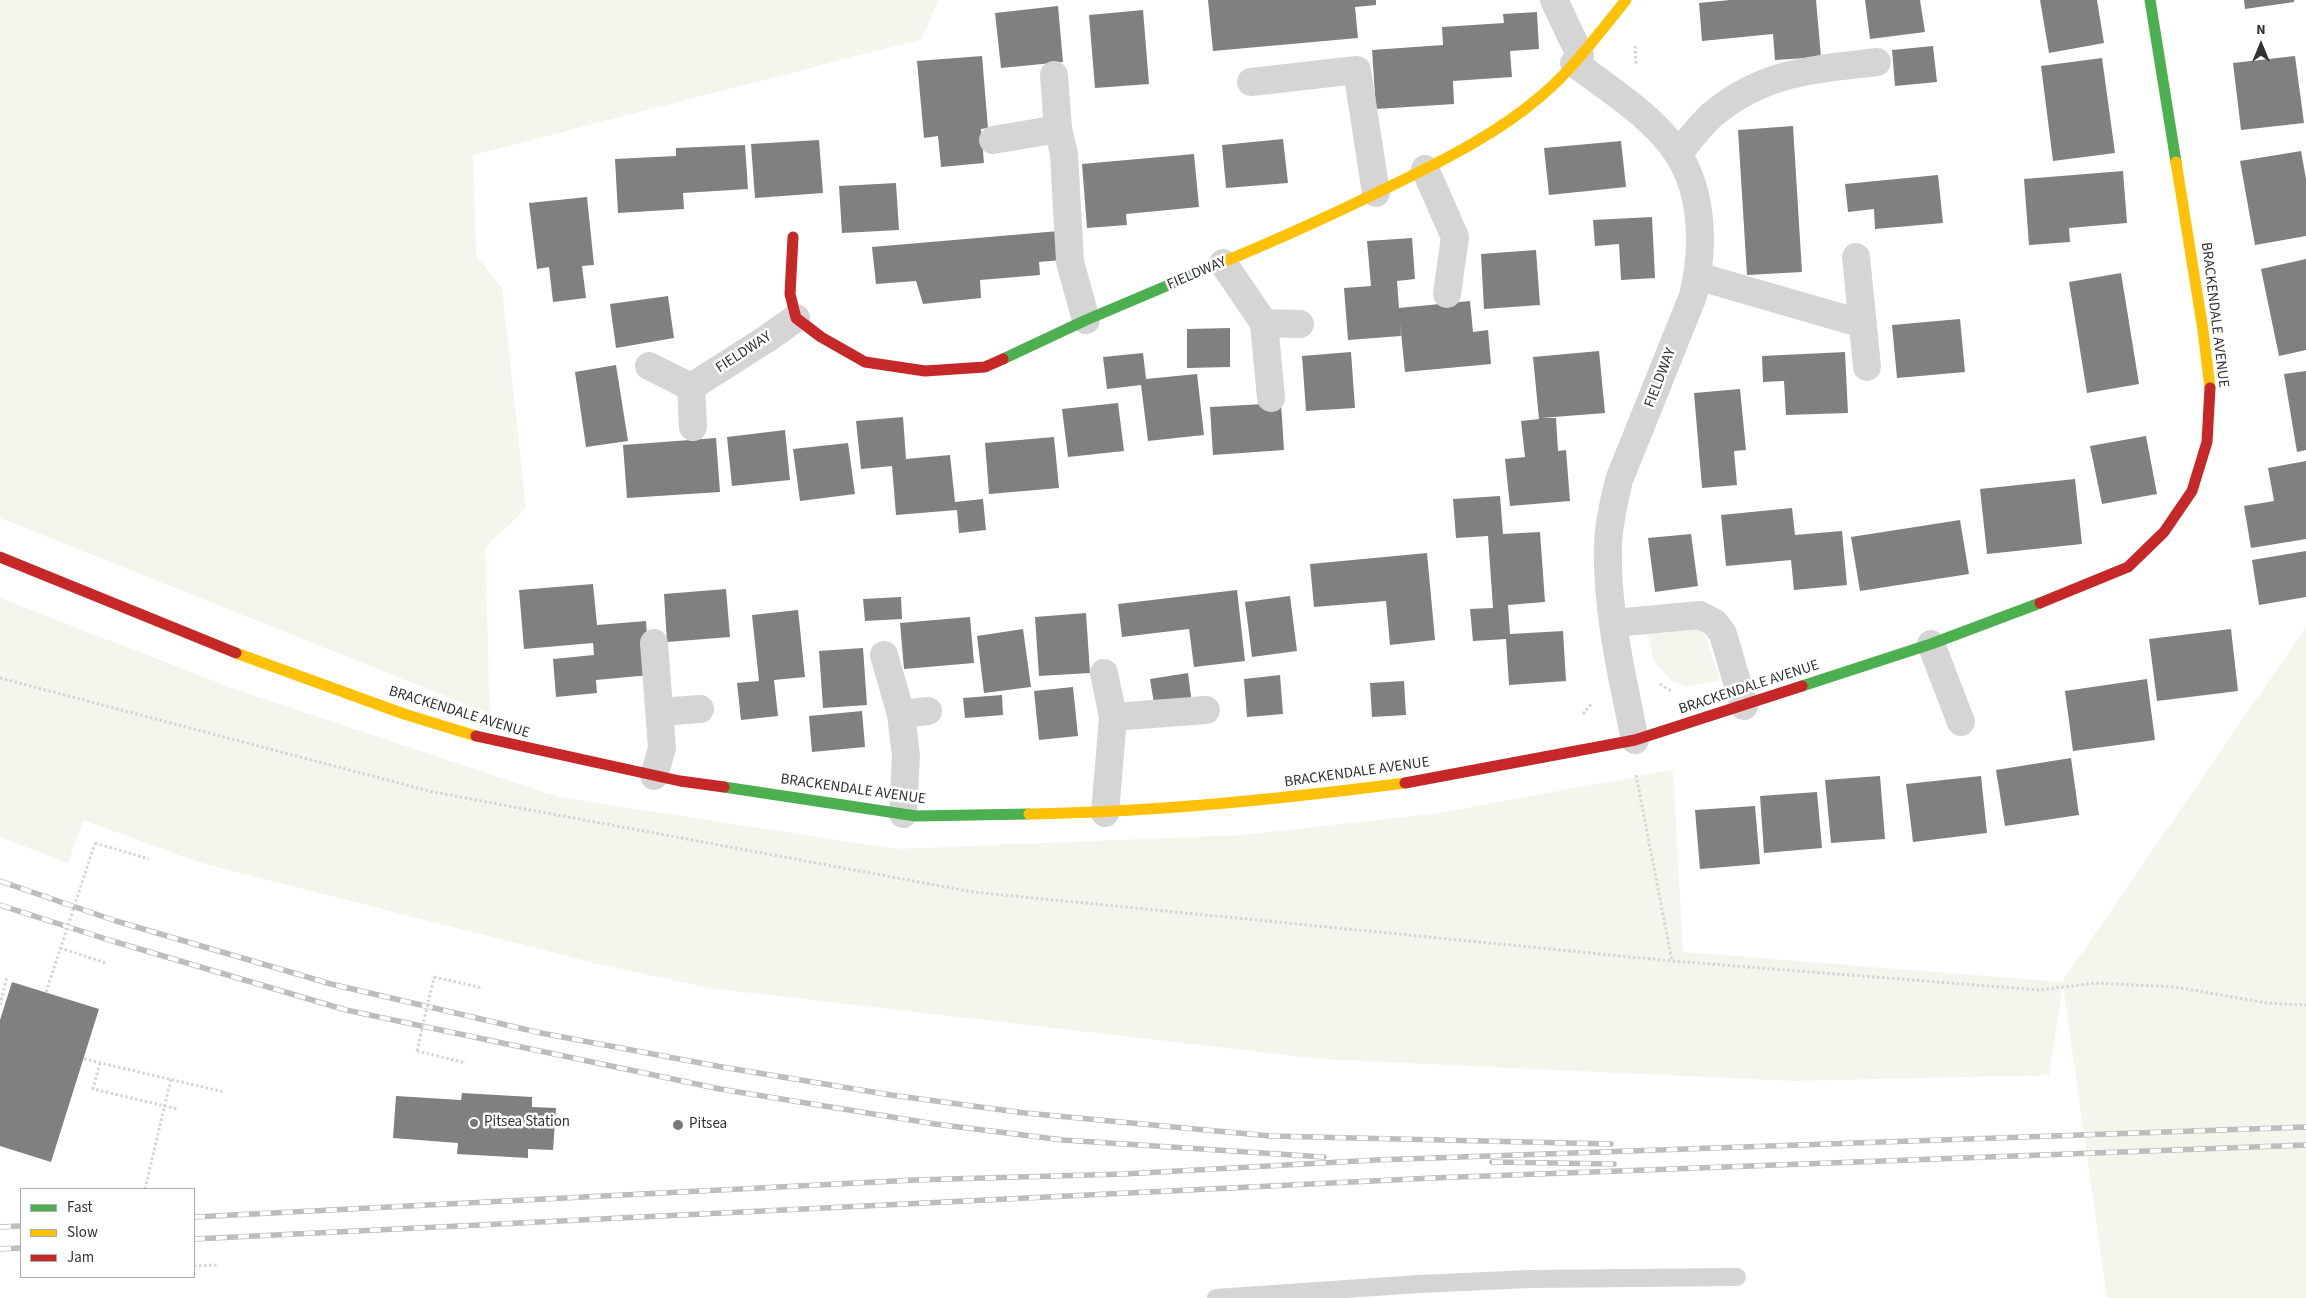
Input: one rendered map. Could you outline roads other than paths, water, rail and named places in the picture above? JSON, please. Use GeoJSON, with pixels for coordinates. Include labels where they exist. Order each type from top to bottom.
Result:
{"type":"FeatureCollection","features":[{"type":"Feature","properties":{"kind":"street"},"geometry":{"type":"LineString","coordinates":[[1554,0],[1577,59]]}},
{"type":"Feature","properties":{"kind":"street","name":"FIELDWAY"},"geometry":{"type":"LineString","coordinates":[[691,387],[796,318],[821,337],[865,362],[926,371],[985,367],[1086,320],[1307,227],[1451,156],[1503,124],[1541,96],[1577,59],[1626,0]]}},
{"type":"Feature","properties":{"kind":"street","name":"BRACKENDALE AVENUE"},"geometry":{"type":"LineString","coordinates":[[0,557],[268,666],[404,714],[494,742],[654,776],[916,816],[1105,813],[1262,801],[1427,780],[1635,740],[1931,644],[2052,599],[2128,567],[2164,532],[2192,490],[2207,442],[2210,390],[2204,330],[2150,0]]}},
{"type":"Feature","properties":{"kind":"street","name":"FIELDWAY"},"geometry":{"type":"LineString","coordinates":[[1577,59],[1636,110],[1678,154],[1690,180],[1697,208],[1700,233],[1697,276],[1693,296],[1619,480],[1608,543],[1614,623],[1635,740]]}},
{"type":"Feature","properties":{"kind":"street"},"geometry":{"type":"LineString","coordinates":[[1678,154],[1712,115],[1752,87],[1792,73],[1877,62]]}},
{"type":"Feature","properties":{"kind":"street"},"geometry":{"type":"LineString","coordinates":[[1251,82],[1357,70],[1376,193]]}},
{"type":"Feature","properties":{"kind":"street"},"geometry":{"type":"LineString","coordinates":[[1054,75],[1058,129],[1064,154],[1070,262],[1086,320]]}},
{"type":"Feature","properties":{"kind":"street"},"geometry":{"type":"LineString","coordinates":[[993,140],[1058,129]]}},
{"type":"Feature","properties":{"kind":"street"},"geometry":{"type":"LineString","coordinates":[[1425,170],[1454,237],[1447,294]]}},
{"type":"Feature","properties":{"kind":"street"},"geometry":{"type":"LineString","coordinates":[[792,237],[790,294],[796,318]]}},
{"type":"Feature","properties":{"kind":"street"},"geometry":{"type":"LineString","coordinates":[[1856,256],[1867,367]]}},
{"type":"Feature","properties":{"kind":"street"},"geometry":{"type":"LineString","coordinates":[[1223,262],[1264,323],[1271,398]]}},
{"type":"Feature","properties":{"kind":"street"},"geometry":{"type":"LineString","coordinates":[[1697,276],[1863,324]]}},
{"type":"Feature","properties":{"kind":"street"},"geometry":{"type":"LineString","coordinates":[[1264,323],[1300,324]]}},
{"type":"Feature","properties":{"kind":"street"},"geometry":{"type":"LineString","coordinates":[[649,366],[691,387],[693,427]]}},
{"type":"Feature","properties":{"kind":"street"},"geometry":{"type":"LineString","coordinates":[[1614,623],[1700,616],[1716,623],[1723,634],[1744,706]]}},
{"type":"Feature","properties":{"kind":"street"},"geometry":{"type":"LineString","coordinates":[[654,643],[662,748],[654,776]]}},
{"type":"Feature","properties":{"kind":"street"},"geometry":{"type":"LineString","coordinates":[[1931,644],[1961,722]]}},
{"type":"Feature","properties":{"kind":"street"},"geometry":{"type":"LineString","coordinates":[[884,655],[901,714],[906,756],[903,814]]}},
{"type":"Feature","properties":{"kind":"street"},"geometry":{"type":"LineString","coordinates":[[1104,673],[1113,717],[1105,813]]}},
{"type":"Feature","properties":{"kind":"street"},"geometry":{"type":"LineString","coordinates":[[660,712],[700,709]]}},
{"type":"Feature","properties":{"kind":"street"},"geometry":{"type":"LineString","coordinates":[[901,714],[928,710]]}},
{"type":"Feature","properties":{"kind":"street"},"geometry":{"type":"LineString","coordinates":[[1113,717],[1206,710]]}},
{"type":"Feature","properties":{"kind":"lane"},"geometry":{"type":"LineString","coordinates":[[1216,1298],[1419,1284],[1530,1279],[1737,1278]]}},
{"type":"Feature","properties":{"kind":"railway"},"geometry":{"type":"LineString","coordinates":[[0,881],[116,921],[331,984],[541,1033],[722,1067],[891,1095],[1025,1113],[1270,1136],[1611,1144]]}},
{"type":"Feature","properties":{"kind":"railway"},"geometry":{"type":"LineString","coordinates":[[0,905],[109,940],[346,1010],[720,1089],[935,1124],[1063,1140],[1324,1157]]}},
{"type":"Feature","properties":{"kind":"railway"},"geometry":{"type":"LineString","coordinates":[[195,1217],[915,1180],[1124,1174],[1376,1160],[2306,1127]]}},
{"type":"Feature","properties":{"kind":"railway"},"geometry":{"type":"LineString","coordinates":[[195,1239],[1433,1178],[2306,1145]]}},
{"type":"Feature","properties":{"kind":"railway"},"geometry":{"type":"LineString","coordinates":[[1492,1162],[1614,1164]]}},
{"type":"Feature","properties":{"kind":"railway"},"geometry":{"type":"LineString","coordinates":[[0,1227],[20,1226]]}},
{"type":"Feature","properties":{"kind":"railway"},"geometry":{"type":"LineString","coordinates":[[0,1249],[20,1248]]}},
{"type":"Feature","properties":{"kind":"place","name":"Pitsea Station"},"geometry":{"type":"Point","coordinates":[474,1123]}},
{"type":"Feature","properties":{"kind":"place","name":"Pitsea"},"geometry":{"type":"Point","coordinates":[678,1125]}}]}
